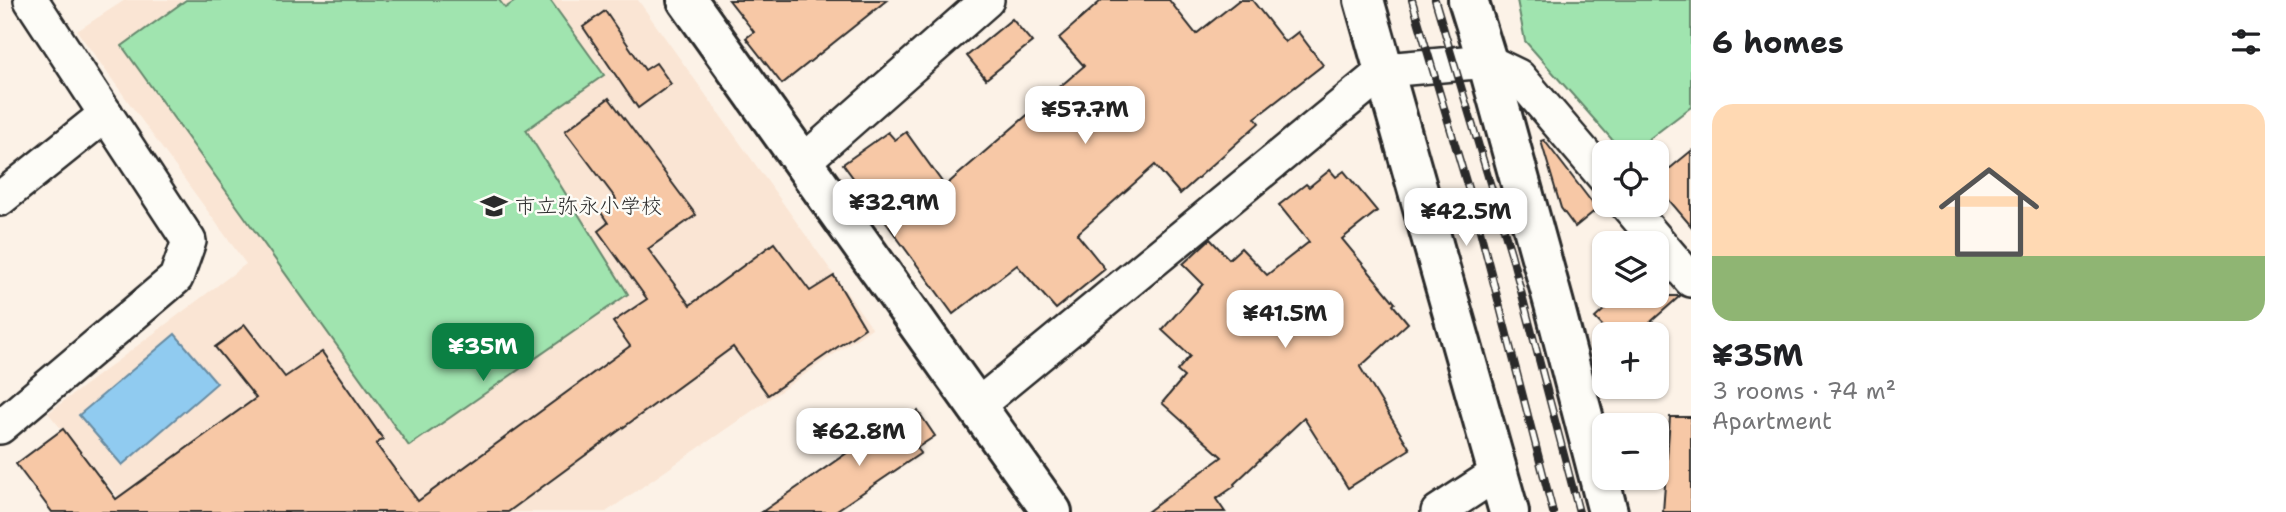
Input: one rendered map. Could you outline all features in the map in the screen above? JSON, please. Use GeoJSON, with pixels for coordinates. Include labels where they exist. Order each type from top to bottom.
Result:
{"type":"FeatureCollection","features":[{"type":"Feature","properties":{"kind":"street"},"geometry":{"type":"LineString","coordinates":[[0,426],[176,278],[189,241],[31,0]]}},
{"type":"Feature","properties":{"kind":"street"},"geometry":{"type":"LineString","coordinates":[[687,0],[1052,512]]}},
{"type":"Feature","properties":{"kind":"street"},"geometry":{"type":"LineString","coordinates":[[803,162],[987,0]]}},
{"type":"Feature","properties":{"kind":"street"},"geometry":{"type":"LineString","coordinates":[[1364,0],[1509,512]]}},
{"type":"Feature","properties":{"kind":"street"},"geometry":{"type":"LineString","coordinates":[[1468,0],[1487,61],[1608,512]]}},
{"type":"Feature","properties":{"kind":"street"},"geometry":{"type":"LineString","coordinates":[[977,406],[1385,70],[1487,61],[1518,76],[1592,163]]}},
{"type":"Feature","properties":{"kind":"street"},"geometry":{"type":"LineString","coordinates":[[0,199],[106,114]]}},
{"type":"Feature","properties":{"kind":"street"},"geometry":{"type":"LineString","coordinates":[[1637,217],[1691,280]]}},
{"type":"Feature","properties":{"kind":"street"},"geometry":{"type":"LineString","coordinates":[[1438,512],[1499,472]]}},
{"type":"Feature","properties":{"kind":"shaded area","name":"市立弥永小学校"},"geometry":{"type":"Polygon","coordinates":[[[125,0],[638,0],[872,328],[606,512],[150,512],[119,498],[48,413],[246,264],[77,31],[125,0]]]}},
{"type":"Feature","properties":{"kind":"green space"},"geometry":{"type":"Polygon","coordinates":[[[186,0],[499,0],[505,8],[517,0],[550,0],[604,75],[526,130],[628,294],[409,446],[122,46],[186,0]]]}},
{"type":"Feature","properties":{"kind":"green space"},"geometry":{"type":"Polygon","coordinates":[[[1517,0],[1691,0],[1691,107],[1648,140],[1612,140],[1525,41],[1517,0]]]}},
{"type":"Feature","properties":{"kind":"water"},"geometry":{"type":"Polygon","coordinates":[[[175,334],[217,383],[122,465],[79,415],[175,334]]]}},
{"type":"Feature","properties":{"kind":"building"},"geometry":{"type":"Polygon","coordinates":[[[729,0],[887,0],[782,84],[746,38],[754,32],[729,0]]]}},
{"type":"Feature","properties":{"kind":"building"},"geometry":{"type":"Polygon","coordinates":[[[1102,0],[1169,0],[1196,34],[1239,0],[1252,0],[1285,42],[1298,32],[1323,65],[1255,118],[1259,123],[1180,194],[1155,165],[1077,234],[1105,269],[1056,309],[1017,265],[953,314],[843,164],[888,132],[895,140],[906,132],[945,186],[1084,66],[1059,38],[1102,0]]]}},
{"type":"Feature","properties":{"kind":"building"},"geometry":{"type":"Polygon","coordinates":[[[605,11],[645,70],[656,63],[671,84],[638,108],[583,27],[605,11]]]}},
{"type":"Feature","properties":{"kind":"building"},"geometry":{"type":"Polygon","coordinates":[[[1012,19],[1032,42],[986,79],[967,56],[1012,19]]]}},
{"type":"Feature","properties":{"kind":"building"},"geometry":{"type":"Polygon","coordinates":[[[609,98],[696,215],[648,249],[690,305],[774,243],[810,291],[834,276],[865,328],[768,395],[733,347],[508,512],[52,512],[16,464],[63,429],[116,499],[256,398],[215,347],[245,325],[285,377],[322,352],[383,439],[376,444],[418,501],[630,346],[613,322],[647,299],[598,231],[608,223],[600,211],[616,199],[565,131],[609,98]]]}},
{"type":"Feature","properties":{"kind":"building"},"geometry":{"type":"Polygon","coordinates":[[[1544,140],[1592,202],[1592,213],[1575,227],[1561,208],[1541,141],[1544,140]]]}},
{"type":"Feature","properties":{"kind":"building"},"geometry":{"type":"Polygon","coordinates":[[[1691,151],[1691,226],[1669,200],[1669,169],[1691,151]]]}},
{"type":"Feature","properties":{"kind":"building"},"geometry":{"type":"Polygon","coordinates":[[[1330,170],[1336,177],[1344,171],[1377,211],[1342,239],[1395,303],[1393,305],[1408,323],[1360,367],[1410,449],[1348,488],[1304,418],[1234,484],[1235,486],[1216,499],[1225,512],[1147,512],[1222,457],[1162,403],[1184,377],[1177,371],[1190,356],[1162,330],[1203,284],[1183,264],[1210,239],[1229,259],[1241,248],[1267,275],[1309,242],[1279,205],[1306,184],[1309,187],[1330,170]]]}},
{"type":"Feature","properties":{"kind":"building"},"geometry":{"type":"Polygon","coordinates":[[[1669,296],[1680,296],[1669,306],[1669,296]]]}},
{"type":"Feature","properties":{"kind":"building"},"geometry":{"type":"Polygon","coordinates":[[[1606,308],[1666,308],[1651,322],[1599,322],[1595,318],[1606,308]]]}},
{"type":"Feature","properties":{"kind":"building"},"geometry":{"type":"Polygon","coordinates":[[[918,411],[935,436],[917,448],[921,453],[834,512],[762,512],[903,414],[906,419],[918,411]]]}},
{"type":"Feature","properties":{"kind":"building"},"geometry":{"type":"Polygon","coordinates":[[[1670,417],[1691,417],[1691,512],[1663,512],[1665,490],[1669,490],[1670,417]]]}},
{"type":"Feature","properties":{"kind":"railway"},"geometry":{"type":"LineString","coordinates":[[1412,0],[1476,215],[1553,512]]}},
{"type":"Feature","properties":{"kind":"railway"},"geometry":{"type":"LineString","coordinates":[[1435,0],[1511,253],[1579,512]]}},
{"type":"Feature","properties":{"kind":"place","name":"市立弥永小学校"},"geometry":{"type":"Point","coordinates":[494,206]}}]}
